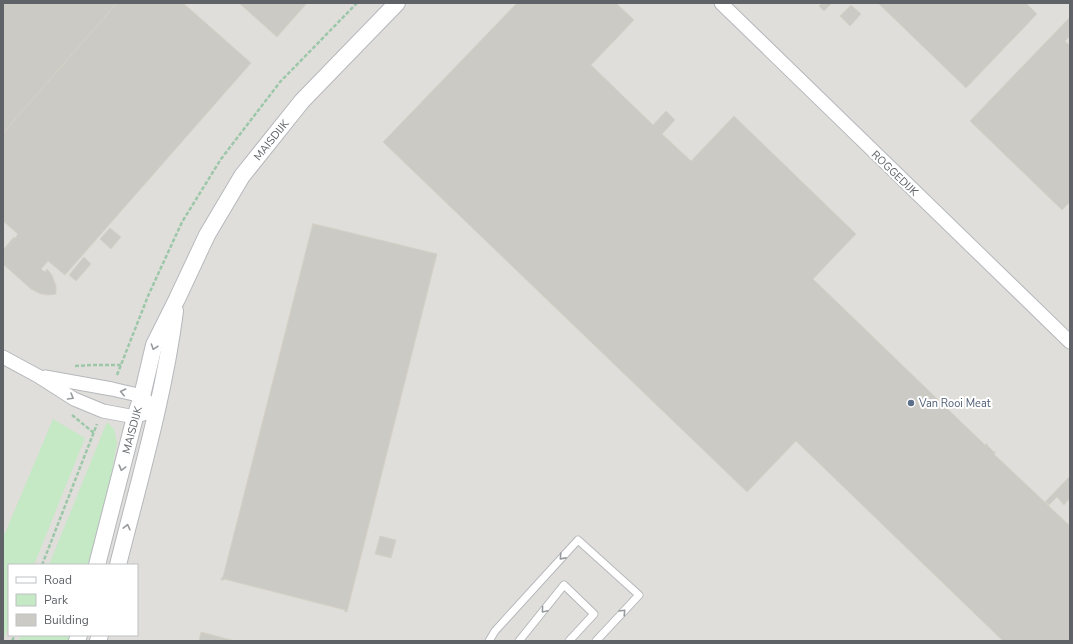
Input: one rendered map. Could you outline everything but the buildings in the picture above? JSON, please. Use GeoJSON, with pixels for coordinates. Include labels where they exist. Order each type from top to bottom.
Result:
{"type":"FeatureCollection","features":[{"type":"Feature","properties":{"kind":"street","name":"MAISDIJK"},"geometry":{"type":"LineString","coordinates":[[97,564],[154,345],[207,235],[242,176],[302,101],[397,3]]}},
{"type":"Feature","properties":{"kind":"street","name":"ROGGEDIJK"},"geometry":{"type":"LineString","coordinates":[[721,3],[1070,342]]}},
{"type":"Feature","properties":{"kind":"street","name":"MAISDIJK"},"geometry":{"type":"LineString","coordinates":[[118,564],[157,409],[170,350],[177,299]]}},
{"type":"Feature","properties":{"kind":"street"},"geometry":{"type":"LineString","coordinates":[[3,357],[38,376],[74,399],[103,411],[135,417],[157,409],[142,396],[38,376]]}},
{"type":"Feature","properties":{"kind":"lane"},"geometry":{"type":"LineString","coordinates":[[489,641],[495,631],[578,540],[639,595],[596,641]]}},
{"type":"Feature","properties":{"kind":"lane"},"geometry":{"type":"LineString","coordinates":[[518,641],[564,585],[594,614],[569,641]]}},
{"type":"Feature","properties":{"kind":"shaded area"},"geometry":{"type":"Polygon","coordinates":[[[3,3],[1070,3],[1070,641],[3,641],[3,3]]]}},
{"type":"Feature","properties":{"kind":"green space"},"geometry":{"type":"Polygon","coordinates":[[[53,419],[85,438],[34,564],[8,564],[8,628],[3,641],[3,538],[53,419]]]}},
{"type":"Feature","properties":{"kind":"green space"},"geometry":{"type":"Polygon","coordinates":[[[107,422],[114,429],[117,443],[104,516],[91,564],[49,564],[107,422]]]}},
{"type":"Feature","properties":{"kind":"green space"},"geometry":{"type":"Polygon","coordinates":[[[20,636],[72,636],[71,641],[18,641],[20,636]]]}},
{"type":"Feature","properties":{"kind":"place","name":"Van Rooi Meat"},"geometry":{"type":"Point","coordinates":[911,403]}}]}
